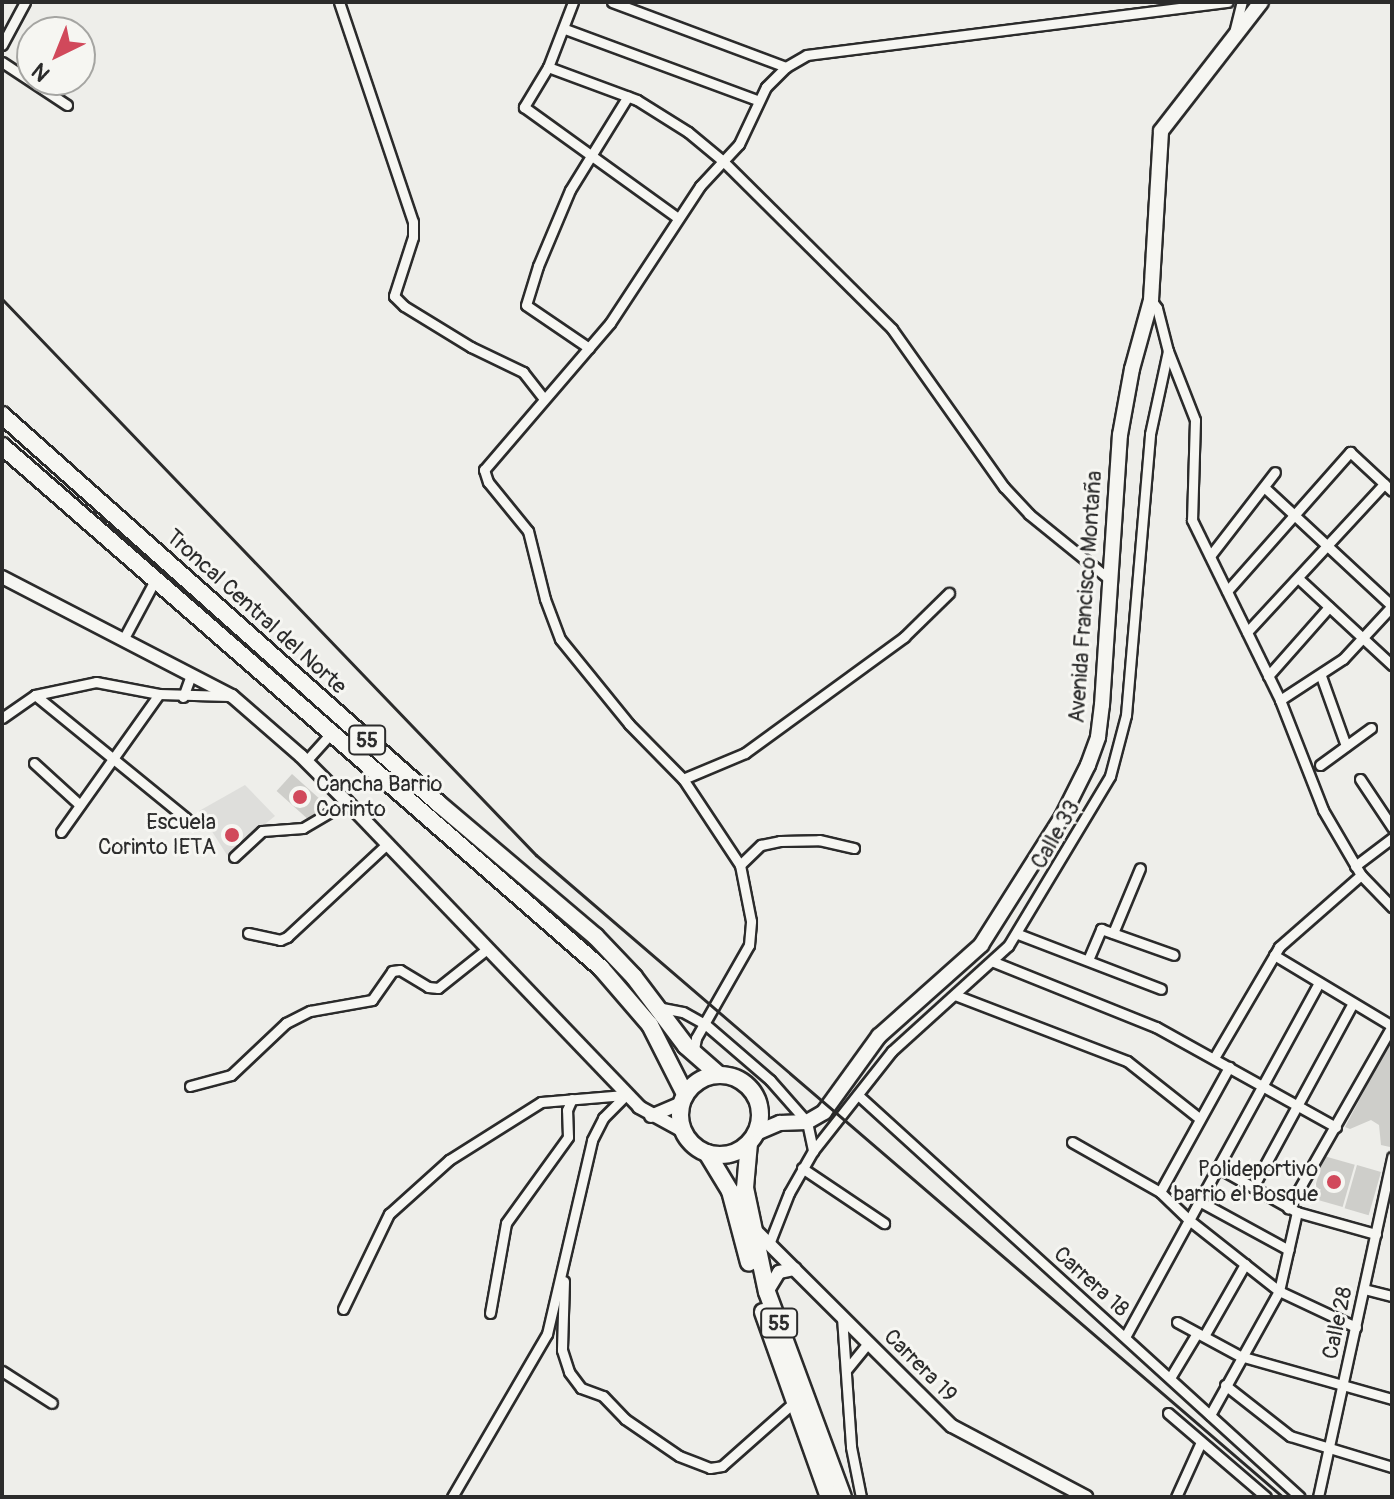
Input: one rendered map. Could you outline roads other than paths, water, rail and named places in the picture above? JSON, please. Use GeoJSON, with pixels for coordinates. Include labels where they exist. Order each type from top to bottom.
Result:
{"type":"FeatureCollection","features":[{"type":"Feature","properties":{"kind":"highway","name":"Troncal Central del Norte"},"geometry":{"type":"LineString","coordinates":[[2,415],[427,793],[595,936],[624,965],[693,1055],[719,1075]]}},
{"type":"Feature","properties":{"kind":"highway","name":"Troncal Central del Norte"},"geometry":{"type":"LineString","coordinates":[[2,446],[615,982],[660,1041],[683,1098]]}},
{"type":"Feature","properties":{"kind":"highway"},"geometry":{"type":"LineString","coordinates":[[683,1098],[700,1080],[719,1075]]}},
{"type":"Feature","properties":{"kind":"highway","name":"55"},"geometry":{"type":"LineString","coordinates":[[719,1075],[743,1082],[754,1094],[760,1118],[744,1176],[752,1227],[767,1292],[843,1497]]}},
{"type":"Feature","properties":{"kind":"highway","name":"55"},"geometry":{"type":"LineString","coordinates":[[683,1098],[683,1131],[693,1145],[707,1153],[730,1191],[753,1282],[829,1497]]}},
{"type":"Feature","properties":{"kind":"highway"},"geometry":{"type":"LineString","coordinates":[[707,1153],[727,1155],[753,1138]]}},
{"type":"Feature","properties":{"kind":"main road","name":"Avenida Francisco Montaña"},"geometry":{"type":"LineString","coordinates":[[807,1122],[829,1107],[879,1036],[981,945],[1062,817],[1098,737],[1120,435],[1132,369],[1151,300],[1161,131],[1261,2]]}},
{"type":"Feature","properties":{"kind":"main road"},"geometry":{"type":"LineString","coordinates":[[753,1138],[780,1123],[807,1122]]}},
{"type":"Feature","properties":{"kind":"street"},"geometry":{"type":"LineString","coordinates":[[2,45],[25,2]]}},
{"type":"Feature","properties":{"kind":"street"},"geometry":{"type":"LineString","coordinates":[[339,2],[413,222],[413,237],[394,296],[404,306],[471,347],[523,372],[543,398]]}},
{"type":"Feature","properties":{"kind":"street"},"geometry":{"type":"LineString","coordinates":[[573,2],[548,67],[524,107],[678,218]]}},
{"type":"Feature","properties":{"kind":"street"},"geometry":{"type":"LineString","coordinates":[[612,2],[786,67]]}},
{"type":"Feature","properties":{"kind":"street"},"geometry":{"type":"LineString","coordinates":[[693,1055],[696,1038],[749,945],[751,921],[740,865],[683,779],[629,724],[569,652],[545,599],[528,531],[485,477],[484,470],[610,323],[678,218],[739,144],[757,100],[786,67],[807,55],[1228,2]]}},
{"type":"Feature","properties":{"kind":"street"},"geometry":{"type":"LineString","coordinates":[[1233,37],[1242,2]]}},
{"type":"Feature","properties":{"kind":"street"},"geometry":{"type":"LineString","coordinates":[[565,29],[757,100]]}},
{"type":"Feature","properties":{"kind":"street"},"geometry":{"type":"LineString","coordinates":[[2,62],[67,105]]}},
{"type":"Feature","properties":{"kind":"street"},"geometry":{"type":"LineString","coordinates":[[548,67],[628,96],[688,132],[723,161],[892,329],[1004,487],[1029,514],[1109,579]]}},
{"type":"Feature","properties":{"kind":"street"},"geometry":{"type":"LineString","coordinates":[[589,348],[526,305],[553,227],[589,154],[628,96]]}},
{"type":"Feature","properties":{"kind":"street"},"geometry":{"type":"LineString","coordinates":[[1151,300],[1157,308],[1168,351],[1195,420],[1192,520],[1280,700],[1323,810],[1361,875],[1392,907]]}},
{"type":"Feature","properties":{"kind":"street","name":"Calle 33"},"geometry":{"type":"LineString","coordinates":[[769,1244],[802,1168],[813,1151],[892,1051],[994,962],[1018,934],[1110,776],[1120,743],[1150,434],[1168,351]]}},
{"type":"Feature","properties":{"kind":"street"},"geometry":{"type":"LineString","coordinates":[[1227,591],[1350,452],[1392,491]]}},
{"type":"Feature","properties":{"kind":"street"},"geometry":{"type":"LineString","coordinates":[[1210,556],[1275,472]]}},
{"type":"Feature","properties":{"kind":"street"},"geometry":{"type":"LineString","coordinates":[[1247,632],[1384,484]]}},
{"type":"Feature","properties":{"kind":"street"},"geometry":{"type":"LineString","coordinates":[[1264,487],[1392,606],[1363,638],[1321,676],[1280,700]]}},
{"type":"Feature","properties":{"kind":"street"},"geometry":{"type":"LineString","coordinates":[[2,577],[232,696],[306,761],[388,843],[626,1095],[651,1116],[683,1131]]}},
{"type":"Feature","properties":{"kind":"street"},"geometry":{"type":"LineString","coordinates":[[1299,579],[1392,665]]}},
{"type":"Feature","properties":{"kind":"street"},"geometry":{"type":"LineString","coordinates":[[123,640],[155,580]]}},
{"type":"Feature","properties":{"kind":"street"},"geometry":{"type":"LineString","coordinates":[[2,586],[17,584]]}},
{"type":"Feature","properties":{"kind":"street"},"geometry":{"type":"LineString","coordinates":[[683,779],[745,753],[904,637],[949,593]]}},
{"type":"Feature","properties":{"kind":"street"},"geometry":{"type":"LineString","coordinates":[[1268,676],[1329,607]]}},
{"type":"Feature","properties":{"kind":"street"},"geometry":{"type":"LineString","coordinates":[[183,697],[191,675]]}},
{"type":"Feature","properties":{"kind":"street"},"geometry":{"type":"LineString","coordinates":[[1321,676],[1346,746]]}},
{"type":"Feature","properties":{"kind":"street"},"geometry":{"type":"LineString","coordinates":[[2,718],[35,695],[96,682],[183,697],[232,696]]}},
{"type":"Feature","properties":{"kind":"street"},"geometry":{"type":"LineString","coordinates":[[61,832],[159,694]]}},
{"type":"Feature","properties":{"kind":"street"},"geometry":{"type":"LineString","coordinates":[[35,695],[111,761],[186,818]]}},
{"type":"Feature","properties":{"kind":"street"},"geometry":{"type":"LineString","coordinates":[[1320,765],[1371,728]]}},
{"type":"Feature","properties":{"kind":"street"},"geometry":{"type":"LineString","coordinates":[[306,761],[330,734]]}},
{"type":"Feature","properties":{"kind":"street"},"geometry":{"type":"LineString","coordinates":[[34,763],[80,805]]}},
{"type":"Feature","properties":{"kind":"street"},"geometry":{"type":"LineString","coordinates":[[1360,779],[1392,827]]}},
{"type":"Feature","properties":{"kind":"street"},"geometry":{"type":"LineString","coordinates":[[234,857],[262,831],[303,828],[347,802]]}},
{"type":"Feature","properties":{"kind":"street"},"geometry":{"type":"LineString","coordinates":[[1355,866],[1392,838]]}},
{"type":"Feature","properties":{"kind":"street"},"geometry":{"type":"LineString","coordinates":[[740,865],[753,851],[769,842],[819,840],[854,848]]}},
{"type":"Feature","properties":{"kind":"street"},"geometry":{"type":"LineString","coordinates":[[248,933],[280,940],[287,937],[388,843]]}},
{"type":"Feature","properties":{"kind":"street"},"geometry":{"type":"LineString","coordinates":[[1113,933],[1140,868]]}},
{"type":"Feature","properties":{"kind":"street"},"geometry":{"type":"LineString","coordinates":[[1214,1058],[1274,955],[1290,935],[1361,875]]}},
{"type":"Feature","properties":{"kind":"street"},"geometry":{"type":"LineString","coordinates":[[1383,900],[1392,893]]}},
{"type":"Feature","properties":{"kind":"street"},"geometry":{"type":"LineString","coordinates":[[1088,960],[1101,929],[1174,955]]}},
{"type":"Feature","properties":{"kind":"street"},"geometry":{"type":"LineString","coordinates":[[1018,934],[1161,989]]}},
{"type":"Feature","properties":{"kind":"street"},"geometry":{"type":"LineString","coordinates":[[190,1086],[231,1075],[286,1023],[310,1011],[328,1005],[370,1002],[392,971],[400,970],[430,989],[438,988],[487,949]]}},
{"type":"Feature","properties":{"kind":"street"},"geometry":{"type":"LineString","coordinates":[[1210,1415],[1240,1356],[1279,1291],[1289,1250],[1293,1210],[1392,1026],[1274,955]]}},
{"type":"Feature","properties":{"kind":"street"},"geometry":{"type":"LineString","coordinates":[[994,962],[1156,1027],[1336,1127]]}},
{"type":"Feature","properties":{"kind":"street"},"geometry":{"type":"LineString","coordinates":[[1125,1337],[1319,983]]}},
{"type":"Feature","properties":{"kind":"street"},"geometry":{"type":"LineString","coordinates":[[955,995],[1127,1061],[1199,1118]]}},
{"type":"Feature","properties":{"kind":"street"},"geometry":{"type":"LineString","coordinates":[[1253,1187],[1353,1003]]}},
{"type":"Feature","properties":{"kind":"street"},"geometry":{"type":"LineString","coordinates":[[657,1007],[683,1012],[705,1024],[770,1080],[807,1122],[813,1151]]}},
{"type":"Feature","properties":{"kind":"street"},"geometry":{"type":"LineString","coordinates":[[1160,1192],[1229,1067]]}},
{"type":"Feature","properties":{"kind":"street"},"geometry":{"type":"LineString","coordinates":[[343,1309],[356,1288],[381,1226],[403,1199],[478,1139],[541,1102],[626,1095]]}},
{"type":"Feature","properties":{"kind":"street"},"geometry":{"type":"LineString","coordinates":[[452,1497],[547,1334],[592,1140],[603,1118],[626,1095]]}},
{"type":"Feature","properties":{"kind":"street","name":"Carrera 18"},"geometry":{"type":"LineString","coordinates":[[858,1095],[1300,1497]]}},
{"type":"Feature","properties":{"kind":"street"},"geometry":{"type":"LineString","coordinates":[[651,1116],[683,1098]]}},
{"type":"Feature","properties":{"kind":"street"},"geometry":{"type":"LineString","coordinates":[[490,1313],[506,1223],[568,1137],[567,1110],[572,1099]]}},
{"type":"Feature","properties":{"kind":"street"},"geometry":{"type":"LineString","coordinates":[[1072,1142],[1160,1192],[1189,1220],[1279,1291],[1356,1327]]}},
{"type":"Feature","properties":{"kind":"street","name":"Calle 28"},"geometry":{"type":"LineString","coordinates":[[1318,1497],[1391,1166]]}},
{"type":"Feature","properties":{"kind":"street"},"geometry":{"type":"LineString","coordinates":[[1217,1167],[1293,1210],[1376,1234]]}},
{"type":"Feature","properties":{"kind":"street"},"geometry":{"type":"LineString","coordinates":[[802,1168],[884,1223]]}},
{"type":"Feature","properties":{"kind":"street"},"geometry":{"type":"LineString","coordinates":[[1199,1201],[1289,1250]]}},
{"type":"Feature","properties":{"kind":"street","name":"Carrera 19"},"geometry":{"type":"LineString","coordinates":[[752,1227],[952,1426],[1086,1497]]}},
{"type":"Feature","properties":{"kind":"street"},"geometry":{"type":"LineString","coordinates":[[1170,1378],[1245,1264]]}},
{"type":"Feature","properties":{"kind":"street"},"geometry":{"type":"LineString","coordinates":[[563,1265],[562,1350],[569,1372],[581,1388],[603,1396],[625,1419],[664,1448],[717,1468],[729,1462],[794,1402]]}},
{"type":"Feature","properties":{"kind":"street"},"geometry":{"type":"LineString","coordinates":[[767,1292],[773,1277],[779,1272],[795,1269]]}},
{"type":"Feature","properties":{"kind":"street"},"geometry":{"type":"LineString","coordinates":[[1364,1289],[1392,1296]]}},
{"type":"Feature","properties":{"kind":"street"},"geometry":{"type":"LineString","coordinates":[[842,1317],[851,1447],[861,1497]]}},
{"type":"Feature","properties":{"kind":"street"},"geometry":{"type":"LineString","coordinates":[[1177,1322],[1240,1356],[1392,1399]]}},
{"type":"Feature","properties":{"kind":"street"},"geometry":{"type":"LineString","coordinates":[[847,1369],[868,1343]]}},
{"type":"Feature","properties":{"kind":"street"},"geometry":{"type":"LineString","coordinates":[[2,1371],[52,1403]]}},
{"type":"Feature","properties":{"kind":"street"},"geometry":{"type":"LineString","coordinates":[[1225,1385],[1290,1436],[1392,1467]]}},
{"type":"Feature","properties":{"kind":"street"},"geometry":{"type":"LineString","coordinates":[[1168,1413],[1266,1497]]}},
{"type":"Feature","properties":{"kind":"street"},"geometry":{"type":"LineString","coordinates":[[1176,1497],[1201,1442]]}},
{"type":"Feature","properties":{"kind":"railway"},"geometry":{"type":"LineString","coordinates":[[2,299],[536,855],[1283,1497]]}},
{"type":"Feature","properties":{"kind":"place","name":"Cancha Barrio Corinto"},"geometry":{"type":"Point","coordinates":[300,797]}},
{"type":"Feature","properties":{"kind":"place","name":"Escuela Corinto IETA"},"geometry":{"type":"Point","coordinates":[232,835]}},
{"type":"Feature","properties":{"kind":"place","name":"Polideportivo barrio el Bosque"},"geometry":{"type":"Point","coordinates":[1334,1182]}}]}
